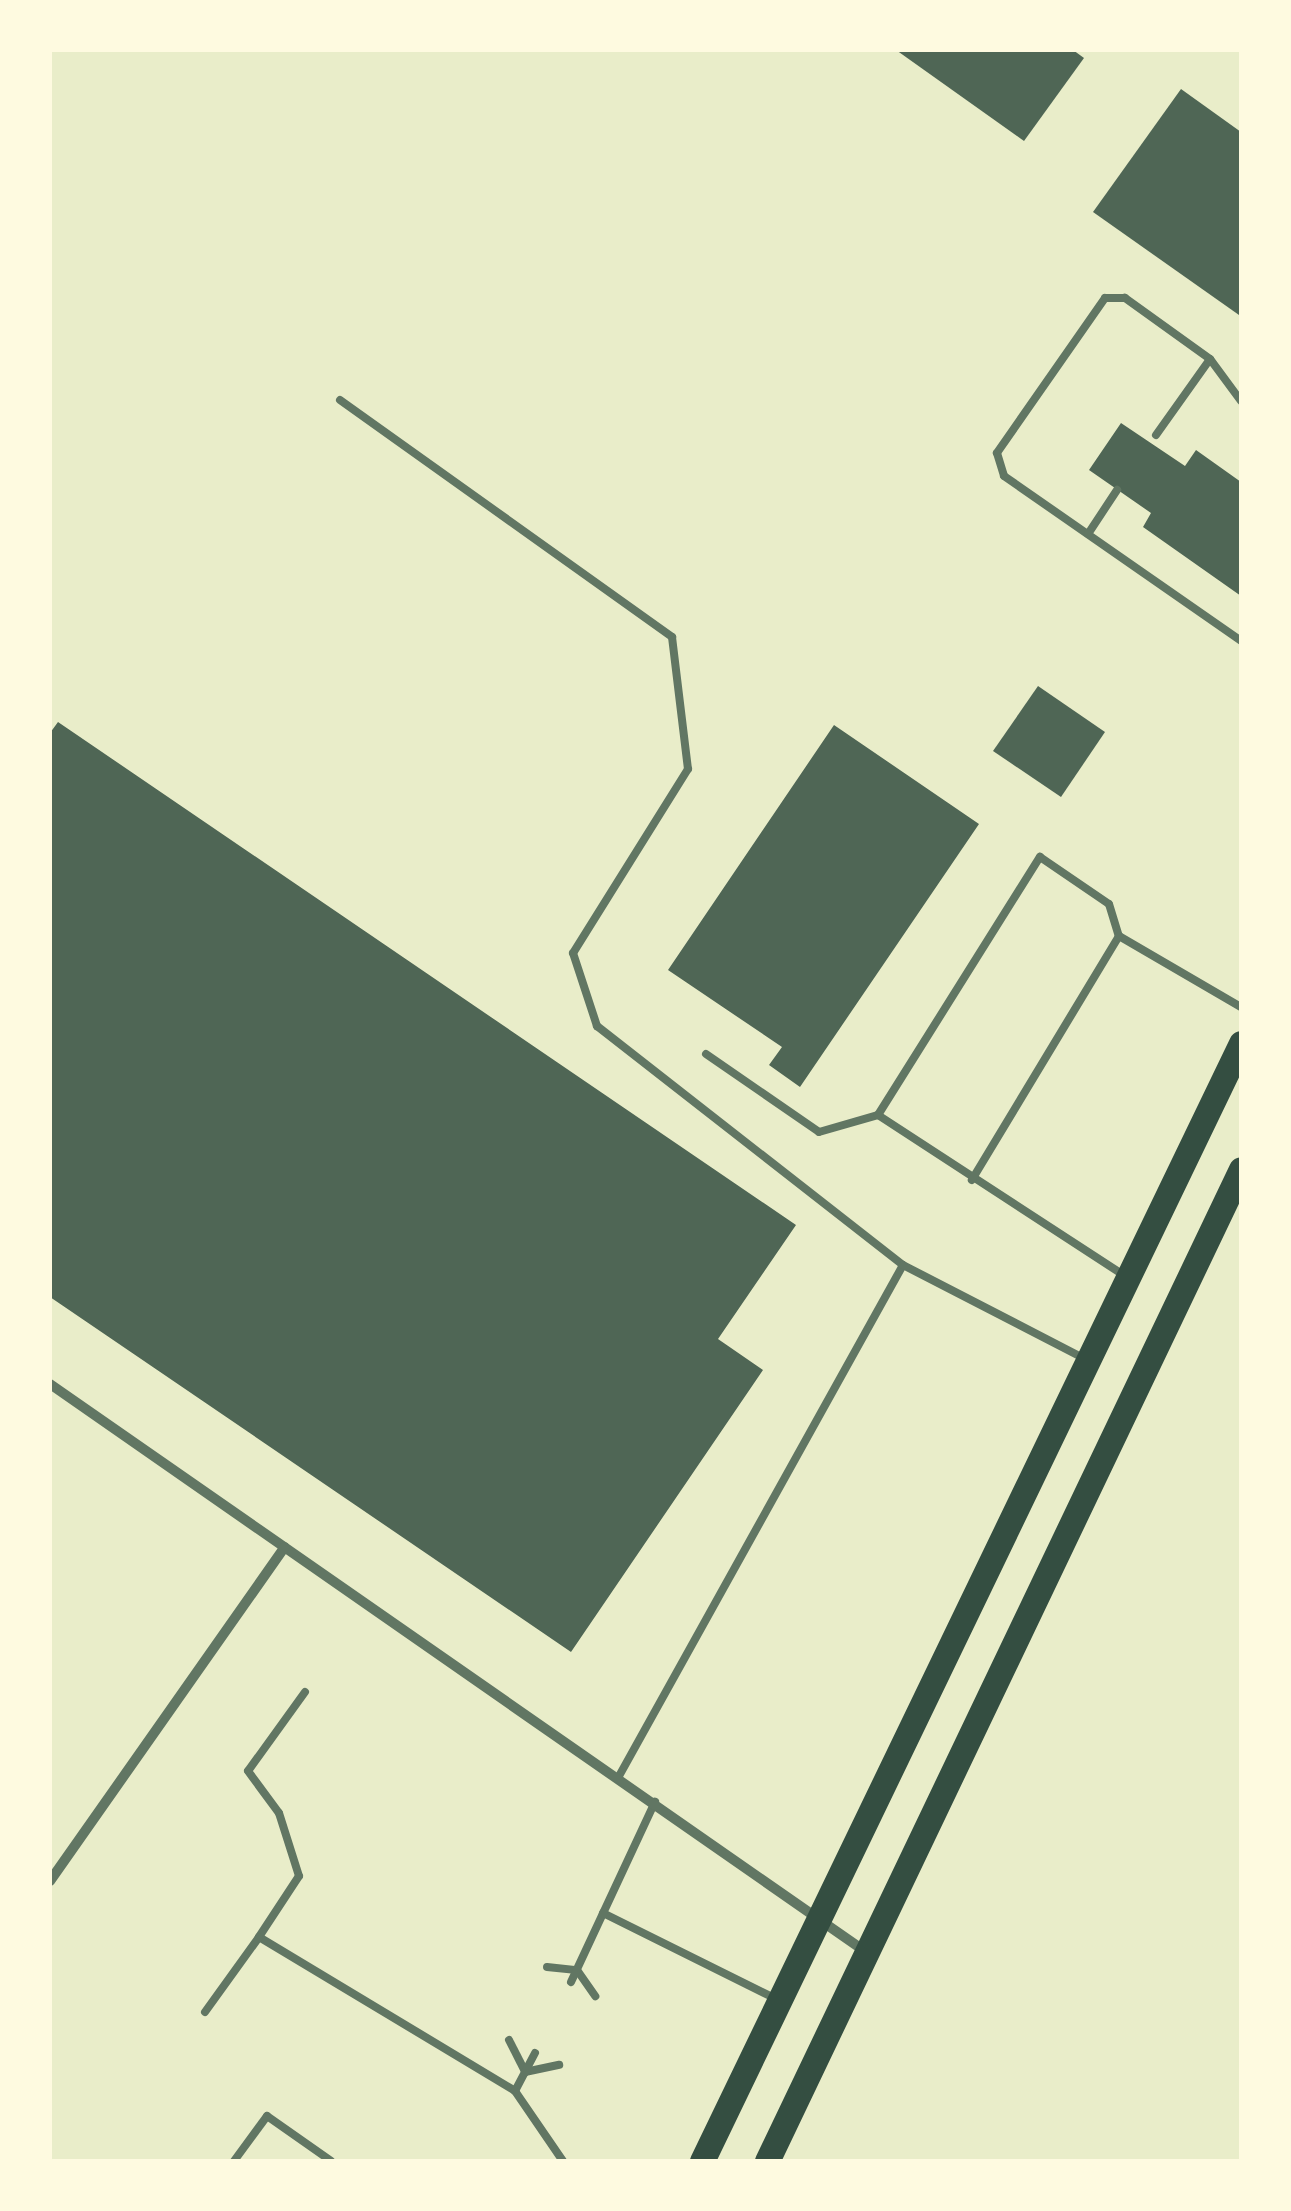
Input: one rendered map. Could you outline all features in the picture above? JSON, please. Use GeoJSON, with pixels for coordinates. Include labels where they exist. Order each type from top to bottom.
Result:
{"type":"FeatureCollection","features":[{"type":"Feature","properties":{"kind":"main road"},"geometry":{"type":"LineString","coordinates":[[702,2161],[1241,1043]]}},
{"type":"Feature","properties":{"kind":"main road"},"geometry":{"type":"LineString","coordinates":[[767,2161],[1241,1169]]}},
{"type":"Feature","properties":{"kind":"street"},"geometry":{"type":"LineString","coordinates":[[50,1384],[620,1776],[867,1953]]}},
{"type":"Feature","properties":{"kind":"street"},"geometry":{"type":"LineString","coordinates":[[50,1880],[285,1547]]}},
{"type":"Feature","properties":{"kind":"lane"},"geometry":{"type":"LineString","coordinates":[[1241,402],[1210,360],[1125,298],[1105,298],[997,454],[1004,476],[1241,641]]}},
{"type":"Feature","properties":{"kind":"lane"},"geometry":{"type":"LineString","coordinates":[[1156,435],[1210,360]]}},
{"type":"Feature","properties":{"kind":"lane"},"geometry":{"type":"LineString","coordinates":[[340,400],[672,638],[688,769],[573,952],[597,1026],[904,1265],[1086,1360]]}},
{"type":"Feature","properties":{"kind":"lane"},"geometry":{"type":"LineString","coordinates":[[1088,534],[1117,490]]}},
{"type":"Feature","properties":{"kind":"lane"},"geometry":{"type":"LineString","coordinates":[[706,1054],[820,1132],[878,1115],[1040,856],[1110,904],[1119,936],[1241,1007]]}},
{"type":"Feature","properties":{"kind":"lane"},"geometry":{"type":"LineString","coordinates":[[972,1180],[1119,936]]}},
{"type":"Feature","properties":{"kind":"lane"},"geometry":{"type":"LineString","coordinates":[[878,1115],[972,1180],[1126,1277]]}},
{"type":"Feature","properties":{"kind":"lane"},"geometry":{"type":"LineString","coordinates":[[620,1776],[904,1265]]}},
{"type":"Feature","properties":{"kind":"lane"},"geometry":{"type":"LineString","coordinates":[[206,2012],[299,1876],[279,1813],[248,1771],[305,1692]]}},
{"type":"Feature","properties":{"kind":"lane"},"geometry":{"type":"LineString","coordinates":[[571,1982],[655,1802]]}},
{"type":"Feature","properties":{"kind":"lane"},"geometry":{"type":"LineString","coordinates":[[603,1913],[779,2000]]}},
{"type":"Feature","properties":{"kind":"lane"},"geometry":{"type":"LineString","coordinates":[[258,1937],[514,2091],[563,2161]]}},
{"type":"Feature","properties":{"kind":"lane"},"geometry":{"type":"LineString","coordinates":[[546,1967],[577,1970],[595,1996]]}},
{"type":"Feature","properties":{"kind":"lane"},"geometry":{"type":"LineString","coordinates":[[510,2040],[525,2072]]}},
{"type":"Feature","properties":{"kind":"lane"},"geometry":{"type":"LineString","coordinates":[[514,2091],[535,2053]]}},
{"type":"Feature","properties":{"kind":"lane"},"geometry":{"type":"LineString","coordinates":[[525,2072],[560,2065]]}},
{"type":"Feature","properties":{"kind":"lane"},"geometry":{"type":"LineString","coordinates":[[234,2161],[267,2116],[332,2161]]}},
{"type":"Feature","properties":{"kind":"building"},"geometry":{"type":"Polygon","coordinates":[[[896,50],[1073,50],[1084,58],[1024,141],[896,50]]]}},
{"type":"Feature","properties":{"kind":"building"},"geometry":{"type":"Polygon","coordinates":[[[1181,89],[1241,132],[1239,315],[1093,212],[1181,89]]]}},
{"type":"Feature","properties":{"kind":"building"},"geometry":{"type":"Polygon","coordinates":[[[1121,423],[1185,466],[1196,450],[1241,482],[1241,596],[1143,527],[1151,513],[1089,470],[1121,423]]]}},
{"type":"Feature","properties":{"kind":"building"},"geometry":{"type":"Polygon","coordinates":[[[1038,686],[1105,732],[1061,797],[993,751],[1038,686]]]}},
{"type":"Feature","properties":{"kind":"building"},"geometry":{"type":"Polygon","coordinates":[[[58,722],[796,1225],[718,1339],[763,1370],[571,1652],[50,1297],[50,733],[58,722]]]}},
{"type":"Feature","properties":{"kind":"building"},"geometry":{"type":"Polygon","coordinates":[[[834,725],[979,824],[800,1087],[769,1065],[782,1047],[668,970],[834,725]]]}}]}
